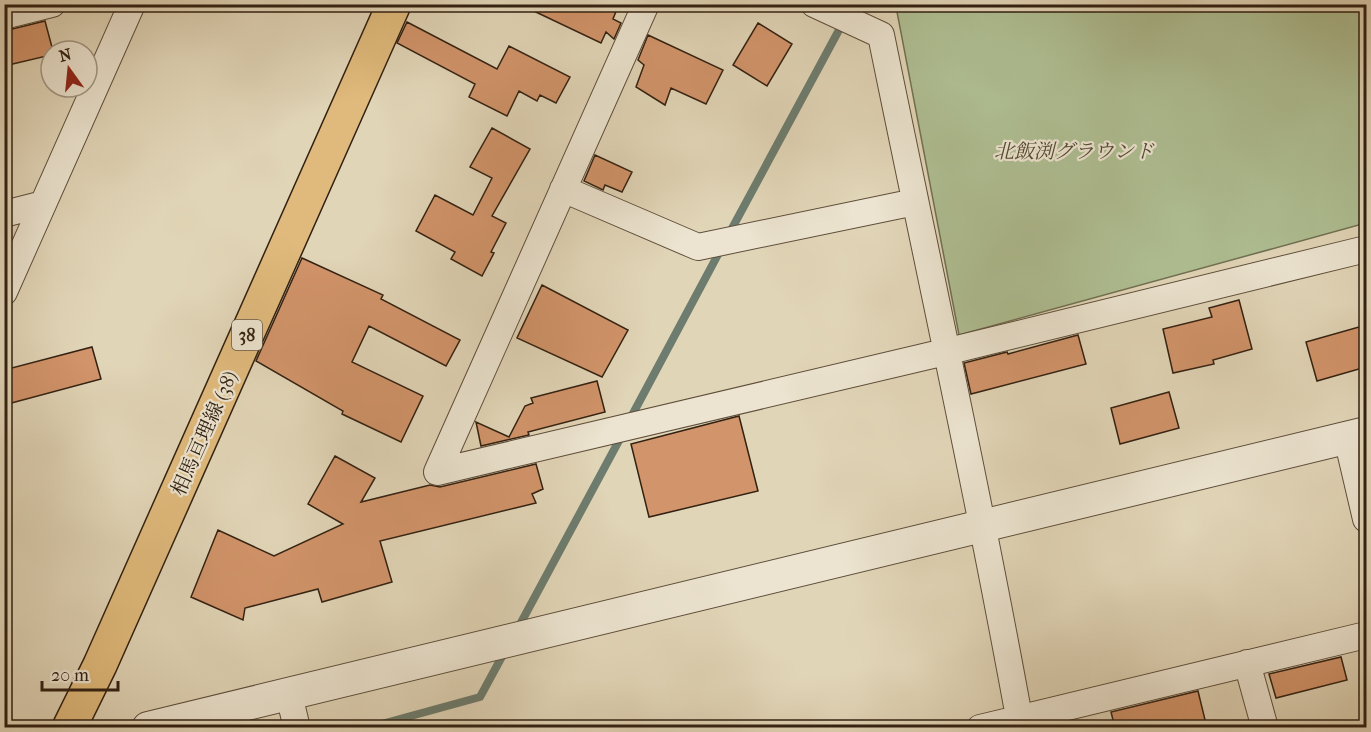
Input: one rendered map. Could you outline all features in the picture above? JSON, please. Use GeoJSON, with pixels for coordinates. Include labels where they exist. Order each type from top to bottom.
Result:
{"type":"FeatureCollection","features":[{"type":"Feature","properties":{"kind":"main road","name":"相馬亘理線 (38)"},"geometry":{"type":"LineString","coordinates":[[69,728],[100,665],[394,4]]}},
{"type":"Feature","properties":{"kind":"street"},"geometry":{"type":"LineString","coordinates":[[5,14],[52,4]]}},
{"type":"Feature","properties":{"kind":"street"},"geometry":{"type":"LineString","coordinates":[[4,292],[132,4]]}},
{"type":"Feature","properties":{"kind":"street"},"geometry":{"type":"LineString","coordinates":[[646,4],[437,472],[945,352],[1366,249]]}},
{"type":"Feature","properties":{"kind":"street"},"geometry":{"type":"LineString","coordinates":[[820,7],[881,35],[945,352],[983,525],[1020,723]]}},
{"type":"Feature","properties":{"kind":"street"},"geometry":{"type":"LineString","coordinates":[[563,189],[698,247],[915,202]]}},
{"type":"Feature","properties":{"kind":"street"},"geometry":{"type":"LineString","coordinates":[[4,214],[43,204]]}},
{"type":"Feature","properties":{"kind":"street"},"geometry":{"type":"LineString","coordinates":[[148,728],[1357,436],[1366,519]]}},
{"type":"Feature","properties":{"kind":"street"},"geometry":{"type":"LineString","coordinates":[[981,728],[1020,723],[1247,663],[1366,635]]}},
{"type":"Feature","properties":{"kind":"street"},"geometry":{"type":"LineString","coordinates":[[1247,663],[1265,728]]}},
{"type":"Feature","properties":{"kind":"street"},"geometry":{"type":"LineString","coordinates":[[289,695],[297,728]]}},
{"type":"Feature","properties":{"kind":"green space","name":"北飯渕グラウンド"},"geometry":{"type":"Polygon","coordinates":[[[901,5],[1366,5],[1366,223],[959,335],[897,12],[901,5]]]}},
{"type":"Feature","properties":{"kind":"building"},"geometry":{"type":"Polygon","coordinates":[[[519,4],[619,4],[613,19],[621,23],[614,39],[606,32],[601,43],[519,4]]]}},
{"type":"Feature","properties":{"kind":"building"},"geometry":{"type":"Polygon","coordinates":[[[45,21],[50,39],[39,39],[39,58],[4,66],[4,31],[45,21]]]}},
{"type":"Feature","properties":{"kind":"building"},"geometry":{"type":"Polygon","coordinates":[[[407,22],[497,69],[509,46],[570,77],[556,103],[540,95],[537,101],[519,91],[507,116],[469,97],[475,84],[397,43],[407,22]]]}},
{"type":"Feature","properties":{"kind":"building"},"geometry":{"type":"Polygon","coordinates":[[[758,23],[792,44],[767,86],[733,65],[758,23]]]}},
{"type":"Feature","properties":{"kind":"building"},"geometry":{"type":"Polygon","coordinates":[[[648,35],[723,70],[706,104],[671,88],[665,105],[636,87],[644,65],[638,60],[648,35]]]}},
{"type":"Feature","properties":{"kind":"building"},"geometry":{"type":"Polygon","coordinates":[[[492,128],[530,149],[492,216],[506,223],[482,276],[451,259],[455,252],[416,231],[435,195],[473,215],[492,178],[470,167],[492,128]]]}},
{"type":"Feature","properties":{"kind":"building"},"geometry":{"type":"Polygon","coordinates":[[[595,155],[632,172],[622,192],[605,185],[603,190],[584,181],[595,155]]]}},
{"type":"Feature","properties":{"kind":"building"},"geometry":{"type":"Polygon","coordinates":[[[302,258],[383,295],[381,299],[460,340],[446,366],[369,326],[352,362],[423,396],[401,442],[342,414],[343,411],[256,361],[302,258]]]}},
{"type":"Feature","properties":{"kind":"building"},"geometry":{"type":"Polygon","coordinates":[[[542,285],[628,330],[602,377],[517,338],[542,285]]]}},
{"type":"Feature","properties":{"kind":"building"},"geometry":{"type":"Polygon","coordinates":[[[1239,300],[1252,349],[1213,360],[1214,364],[1173,373],[1163,329],[1212,317],[1209,308],[1239,300]]]}},
{"type":"Feature","properties":{"kind":"building"},"geometry":{"type":"Polygon","coordinates":[[[1366,325],[1366,367],[1317,381],[1306,342],[1366,325]]]}},
{"type":"Feature","properties":{"kind":"building"},"geometry":{"type":"Polygon","coordinates":[[[1078,335],[1086,364],[971,394],[964,363],[1078,335]]]}},
{"type":"Feature","properties":{"kind":"building"},"geometry":{"type":"Polygon","coordinates":[[[92,347],[101,379],[4,405],[4,370],[92,347]]]}},
{"type":"Feature","properties":{"kind":"building"},"geometry":{"type":"Polygon","coordinates":[[[597,381],[605,412],[528,432],[529,435],[481,446],[476,422],[509,437],[525,406],[533,403],[531,398],[597,381]]]}},
{"type":"Feature","properties":{"kind":"building"},"geometry":{"type":"Polygon","coordinates":[[[1169,392],[1179,428],[1120,444],[1111,408],[1169,392]]]}},
{"type":"Feature","properties":{"kind":"building"},"geometry":{"type":"Polygon","coordinates":[[[739,416],[758,491],[649,517],[631,444],[739,416]]]}},
{"type":"Feature","properties":{"kind":"building"},"geometry":{"type":"Polygon","coordinates":[[[335,456],[375,478],[361,502],[430,485],[440,487],[536,464],[543,489],[532,494],[536,503],[380,541],[392,582],[322,602],[318,589],[245,608],[243,620],[191,597],[218,530],[274,556],[343,524],[308,504],[335,456]]]}},
{"type":"Feature","properties":{"kind":"building"},"geometry":{"type":"Polygon","coordinates":[[[1341,657],[1347,680],[1276,698],[1269,674],[1341,657]]]}},
{"type":"Feature","properties":{"kind":"building"},"geometry":{"type":"Polygon","coordinates":[[[1198,691],[1207,728],[1115,728],[1111,712],[1198,691]]]}},
{"type":"Feature","properties":{"kind":"waterway"},"geometry":{"type":"LineString","coordinates":[[729,234],[853,4]]}},
{"type":"Feature","properties":{"kind":"waterway"},"geometry":{"type":"LineString","coordinates":[[629,421],[722,247]]}},
{"type":"Feature","properties":{"kind":"waterway"},"geometry":{"type":"LineString","coordinates":[[517,630],[622,435]]}},
{"type":"Feature","properties":{"kind":"waterway"},"geometry":{"type":"LineString","coordinates":[[367,728],[480,697],[505,651]]}}]}
